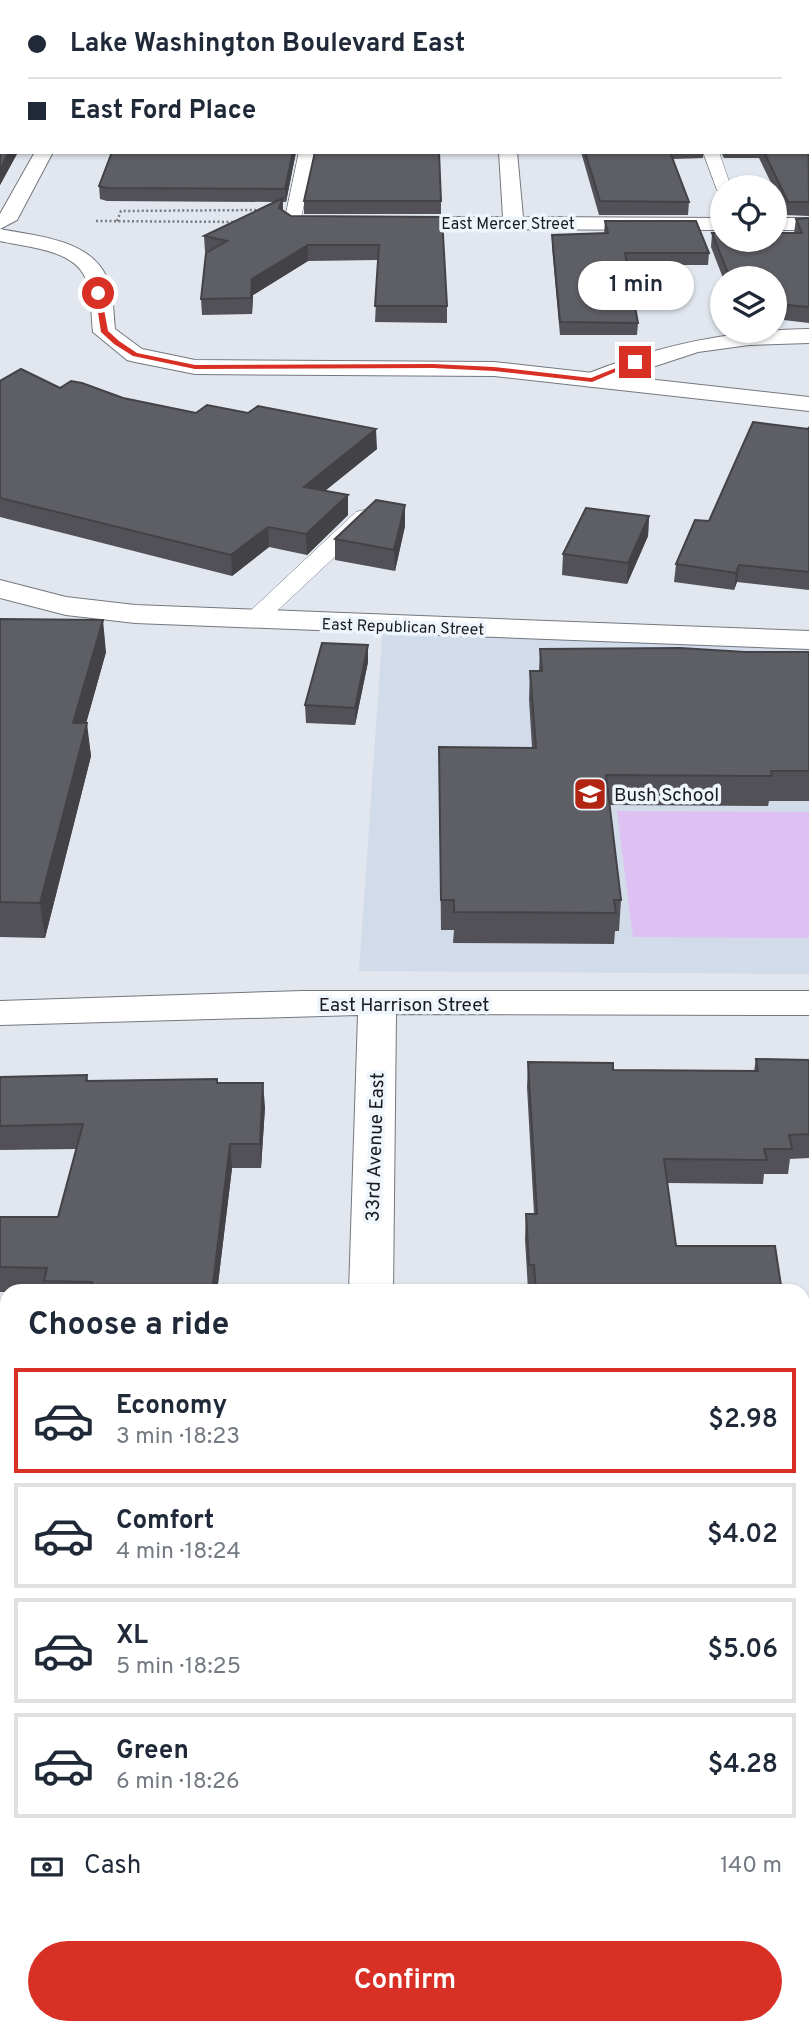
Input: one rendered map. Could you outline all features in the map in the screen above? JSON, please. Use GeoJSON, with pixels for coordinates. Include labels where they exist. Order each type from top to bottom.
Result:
{"type":"FeatureCollection","features":[{"type":"Feature","properties":{"kind":"street"},"geometry":{"type":"LineString","coordinates":[[0,223],[10,216],[43,154]]}},
{"type":"Feature","properties":{"kind":"street"},"geometry":{"type":"LineString","coordinates":[[508,154],[513,223]]}},
{"type":"Feature","properties":{"kind":"street"},"geometry":{"type":"LineString","coordinates":[[292,223],[316,223]]}},
{"type":"Feature","properties":{"kind":"street","name":"East Mercer Street"},"geometry":{"type":"LineString","coordinates":[[366,223],[710,224]]}},
{"type":"Feature","properties":{"kind":"street"},"geometry":{"type":"LineString","coordinates":[[787,224],[809,224]]}},
{"type":"Feature","properties":{"kind":"street"},"geometry":{"type":"LineString","coordinates":[[0,235],[58,249],[82,260],[94,274],[104,332],[135,355],[162,362],[240,369],[445,367],[809,404]]}},
{"type":"Feature","properties":{"kind":"street"},"geometry":{"type":"LineString","coordinates":[[592,380],[689,344],[754,335],[809,336]]}},
{"type":"Feature","properties":{"kind":"street","name":"East Republican Street"},"geometry":{"type":"LineString","coordinates":[[0,589],[30,599],[86,610],[809,640]]}},
{"type":"Feature","properties":{"kind":"street","name":"East Harrison Street"},"geometry":{"type":"LineString","coordinates":[[0,1013],[108,1007],[377,1003],[809,1003]]}},
{"type":"Feature","properties":{"kind":"street","name":"33rd Avenue East"},"geometry":{"type":"LineString","coordinates":[[371,1284],[377,1003]]}},
{"type":"Feature","properties":{"kind":"lane"},"geometry":{"type":"LineString","coordinates":[[292,223],[307,154]]}},
{"type":"Feature","properties":{"kind":"lane"},"geometry":{"type":"LineString","coordinates":[[712,154],[719,175]]}},
{"type":"Feature","properties":{"kind":"lane"},"geometry":{"type":"LineString","coordinates":[[255,619],[364,517]]}},
{"type":"Feature","properties":{"kind":"path"},"geometry":{"type":"LineString","coordinates":[[117,222],[121,211],[265,210]]}},
{"type":"Feature","properties":{"kind":"path"},"geometry":{"type":"LineString","coordinates":[[94,222],[243,222]]}},
{"type":"Feature","properties":{"kind":"shaded area","name":"Bush School"},"geometry":{"type":"Polygon","coordinates":[[[383,625],[809,640],[809,974],[359,971],[383,625]]]}},
{"type":"Feature","properties":{"kind":"shaded area"},"geometry":{"type":"Polygon","coordinates":[[[617,811],[809,812],[809,938],[633,937],[617,811]]]}},
{"type":"Feature","properties":{"kind":"building"},"geometry":{"type":"Polygon","coordinates":[[[0,154],[8,154],[0,170],[0,154]]]}},
{"type":"Feature","properties":{"kind":"building"},"geometry":{"type":"Polygon","coordinates":[[[111,154],[293,154],[285,189],[99,186],[111,154]]]}},
{"type":"Feature","properties":{"kind":"building"},"geometry":{"type":"Polygon","coordinates":[[[315,154],[439,154],[441,201],[304,201],[315,154]]]}},
{"type":"Feature","properties":{"kind":"building"},"geometry":{"type":"Polygon","coordinates":[[[586,154],[671,154],[689,202],[600,201],[586,154]]]}},
{"type":"Feature","properties":{"kind":"building"},"geometry":{"type":"Polygon","coordinates":[[[765,154],[809,154],[809,202],[788,202],[787,175],[775,175],[765,154]]]}},
{"type":"Feature","properties":{"kind":"building"},"geometry":{"type":"Polygon","coordinates":[[[283,198],[279,208],[291,216],[442,217],[447,306],[375,306],[379,245],[308,245],[252,279],[251,298],[201,299],[206,253],[227,241],[204,236],[283,198]]]}},
{"type":"Feature","properties":{"kind":"building"},"geometry":{"type":"Polygon","coordinates":[[[809,218],[809,307],[787,305],[787,266],[725,266],[720,252],[787,252],[787,233],[802,233],[796,219],[809,218]]]}},
{"type":"Feature","properties":{"kind":"building"},"geometry":{"type":"Polygon","coordinates":[[[605,221],[696,221],[709,253],[625,253],[638,323],[560,322],[552,235],[608,233],[605,221]]]}},
{"type":"Feature","properties":{"kind":"building"},"geometry":{"type":"Polygon","coordinates":[[[21,369],[60,388],[71,381],[82,383],[123,398],[196,413],[207,405],[248,413],[258,406],[376,429],[304,487],[348,495],[306,534],[268,527],[231,555],[0,498],[0,381],[21,369]]]}},
{"type":"Feature","properties":{"kind":"building"},"geometry":{"type":"Polygon","coordinates":[[[753,422],[809,427],[809,572],[739,565],[736,573],[676,564],[695,520],[709,521],[753,422]]]}},
{"type":"Feature","properties":{"kind":"building"},"geometry":{"type":"Polygon","coordinates":[[[376,500],[405,505],[394,550],[335,539],[376,500]]]}},
{"type":"Feature","properties":{"kind":"building"},"geometry":{"type":"Polygon","coordinates":[[[586,508],[649,516],[628,563],[563,554],[586,508]]]}},
{"type":"Feature","properties":{"kind":"building"},"geometry":{"type":"Polygon","coordinates":[[[0,619],[103,620],[73,723],[87,723],[40,903],[0,902],[0,619]]]}},
{"type":"Feature","properties":{"kind":"building"},"geometry":{"type":"Polygon","coordinates":[[[322,643],[368,645],[355,708],[305,705],[322,643]]]}},
{"type":"Feature","properties":{"kind":"building"},"geometry":{"type":"Polygon","coordinates":[[[680,648],[809,652],[809,771],[771,771],[772,776],[606,775],[621,900],[614,900],[616,913],[454,912],[454,900],[441,900],[439,747],[536,748],[530,671],[542,671],[540,649],[680,648]]]}},
{"type":"Feature","properties":{"kind":"building"},"geometry":{"type":"Polygon","coordinates":[[[756,1059],[809,1060],[809,1134],[789,1135],[792,1149],[764,1149],[767,1160],[664,1159],[676,1246],[775,1246],[781,1284],[535,1284],[534,1265],[529,1265],[526,1214],[537,1214],[528,1062],[613,1063],[613,1070],[758,1071],[756,1059]]]}},
{"type":"Feature","properties":{"kind":"building"},"geometry":{"type":"Polygon","coordinates":[[[87,1075],[86,1081],[217,1079],[217,1083],[263,1083],[260,1144],[230,1144],[213,1284],[92,1284],[44,1281],[47,1268],[0,1267],[0,1217],[58,1217],[83,1124],[0,1126],[0,1077],[87,1075]]]}},
{"type":"Feature","properties":{"kind":"place","name":"Bush School"},"geometry":{"type":"Point","coordinates":[590,794]}},
{"type":"Feature","properties":{"kind":"route"},"geometry":{"type":"LineString","coordinates":[[98,293],[104,332],[117,343],[135,355],[195,367],[240,369],[433,366],[553,374],[592,380],[635,362]]}}]}
